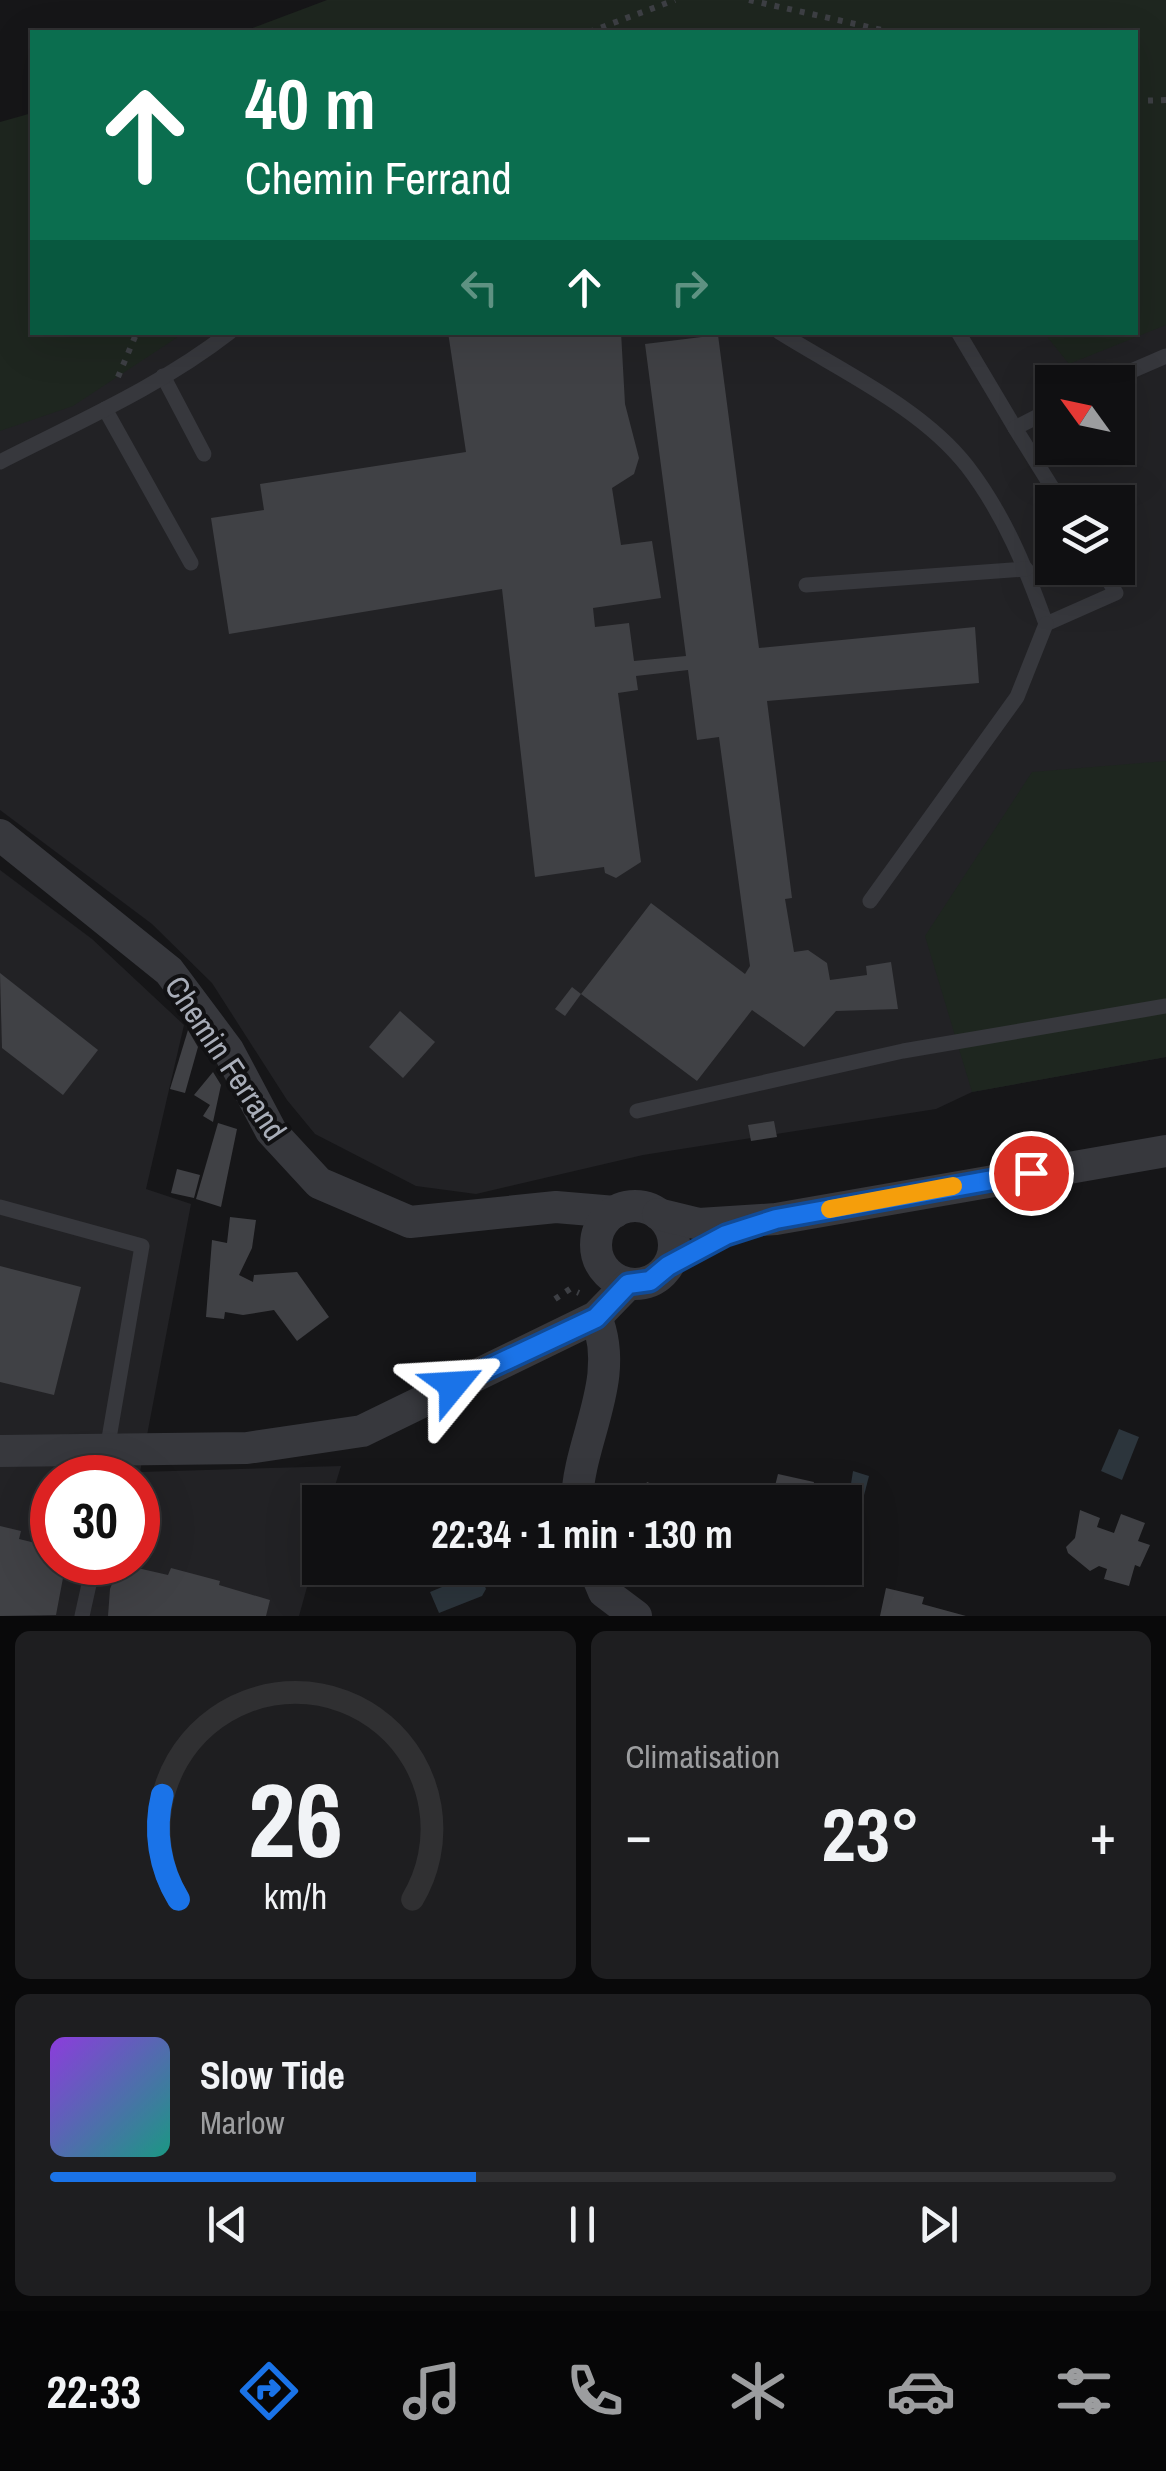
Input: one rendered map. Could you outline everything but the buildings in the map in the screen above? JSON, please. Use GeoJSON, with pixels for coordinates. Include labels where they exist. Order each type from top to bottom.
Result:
{"type":"FeatureCollection","features":[{"type":"Feature","properties":{"kind":"street","name":"Chemin Ferrand"},"geometry":{"type":"LineString","coordinates":[[0,835],[169,971],[228,1050],[270,1131],[318,1184],[410,1222],[577,1206],[615,1212]]}},
{"type":"Feature","properties":{"kind":"street"},"geometry":{"type":"LineString","coordinates":[[581,1485],[606,1353],[593,1307],[598,1252],[606,1220],[615,1212],[638,1206],[699,1224],[776,1219],[1166,1151]]}},
{"type":"Feature","properties":{"kind":"street"},"geometry":{"type":"LineString","coordinates":[[535,1211],[556,1218],[598,1252],[606,1272],[628,1284]]}},
{"type":"Feature","properties":{"kind":"street"},"geometry":{"type":"LineString","coordinates":[[658,1214],[672,1232],[668,1266]]}},
{"type":"Feature","properties":{"kind":"street"},"geometry":{"type":"LineString","coordinates":[[160,1455],[247,1448],[362,1431],[554,1317],[593,1307],[628,1284],[650,1281],[668,1266],[726,1235],[776,1219]]}},
{"type":"Feature","properties":{"kind":"street"},"geometry":{"type":"LineString","coordinates":[[0,1450],[63,1455]]}},
{"type":"Feature","properties":{"kind":"street"},"geometry":{"type":"LineString","coordinates":[[601,1585],[604,1592],[636,1616]]}},
{"type":"Feature","properties":{"kind":"lane"},"geometry":{"type":"LineString","coordinates":[[0,462],[105,409],[225,335]]}},
{"type":"Feature","properties":{"kind":"lane"},"geometry":{"type":"LineString","coordinates":[[784,335],[908,413],[966,464],[1020,551],[1046,624],[1018,696],[870,901]]}},
{"type":"Feature","properties":{"kind":"lane"},"geometry":{"type":"LineString","coordinates":[[960,335],[1050,485]]}},
{"type":"Feature","properties":{"kind":"lane"},"geometry":{"type":"LineString","coordinates":[[1135,369],[1166,356]]}},
{"type":"Feature","properties":{"kind":"lane"},"geometry":{"type":"LineString","coordinates":[[163,376],[204,454]]}},
{"type":"Feature","properties":{"kind":"lane"},"geometry":{"type":"LineString","coordinates":[[105,409],[191,563]]}},
{"type":"Feature","properties":{"kind":"lane"},"geometry":{"type":"LineString","coordinates":[[1015,428],[1035,418]]}},
{"type":"Feature","properties":{"kind":"lane"},"geometry":{"type":"LineString","coordinates":[[806,585],[1026,569]]}},
{"type":"Feature","properties":{"kind":"lane"},"geometry":{"type":"LineString","coordinates":[[1046,624],[1116,593],[1111,585]]}},
{"type":"Feature","properties":{"kind":"lane"},"geometry":{"type":"LineString","coordinates":[[637,1110],[903,1051],[1166,1006]]}},
{"type":"Feature","properties":{"kind":"lane"},"geometry":{"type":"LineString","coordinates":[[0,1207],[142,1246],[115,1455]]}},
{"type":"Feature","properties":{"kind":"lane"},"geometry":{"type":"LineString","coordinates":[[82,1616],[89,1585]]}},
{"type":"Feature","properties":{"kind":"path"},"geometry":{"type":"LineString","coordinates":[[594,30],[676,0]]}},
{"type":"Feature","properties":{"kind":"path"},"geometry":{"type":"LineString","coordinates":[[749,0],[882,30]]}},
{"type":"Feature","properties":{"kind":"path"},"geometry":{"type":"LineString","coordinates":[[1138,101],[1166,100]]}},
{"type":"Feature","properties":{"kind":"path"},"geometry":{"type":"LineString","coordinates":[[105,409],[136,335]]}},
{"type":"Feature","properties":{"kind":"path"},"geometry":{"type":"LineString","coordinates":[[554,1317],[570,1289],[593,1307]]}},
{"type":"Feature","properties":{"kind":"shaded area"},"geometry":{"type":"Polygon","coordinates":[[[327,0],[1166,0],[1166,325],[1069,364],[1046,335],[1138,335],[1138,30],[247,30],[327,0]]]}},
{"type":"Feature","properties":{"kind":"shaded area"},"geometry":{"type":"Polygon","coordinates":[[[30,114],[30,335],[181,335],[73,406],[0,431],[0,122],[30,114]]]}},
{"type":"Feature","properties":{"kind":"shaded area"},"geometry":{"type":"Polygon","coordinates":[[[1166,123],[1166,1057],[972,1092],[936,1109],[643,1155],[476,1194],[416,1186],[315,1134],[287,1100],[212,983],[152,924],[0,810],[0,243],[30,335],[1138,335],[1138,312],[1166,123]]]}},
{"type":"Feature","properties":{"kind":"shaded area"},"geometry":{"type":"Polygon","coordinates":[[[1166,761],[1166,1057],[972,1092],[925,936],[1032,772],[1166,761]]]}},
{"type":"Feature","properties":{"kind":"shaded area"},"geometry":{"type":"Polygon","coordinates":[[[0,870],[92,939],[184,1025],[146,1189],[191,1204],[143,1455],[30,1455],[30,1585],[160,1585],[160,1471],[341,1466],[335,1485],[302,1485],[302,1585],[308,1585],[299,1616],[0,1616],[0,870]]]}},
{"type":"Feature","properties":{"kind":"shaded area"},"geometry":{"type":"Polygon","coordinates":[[[1119,1429],[1139,1437],[1122,1480],[1101,1471],[1119,1429]]]}},
{"type":"Feature","properties":{"kind":"shaded area"},"geometry":{"type":"Polygon","coordinates":[[[853,1471],[869,1476],[862,1503],[862,1485],[851,1485],[853,1471]]]}},
{"type":"Feature","properties":{"kind":"shaded area"},"geometry":{"type":"Polygon","coordinates":[[[447,1585],[484,1585],[486,1589],[482,1596],[439,1613],[430,1592],[447,1585]]]}},
{"type":"Feature","properties":{"kind":"slow traffic"},"geometry":{"type":"LineString","coordinates":[[830,1209],[953,1186]]}},
{"type":"Feature","properties":{"kind":"route"},"geometry":{"type":"LineString","coordinates":[[453,1385],[561,1330],[596,1318],[628,1284],[650,1281],[668,1266],[726,1235],[776,1219],[1031,1173]]}}]}
